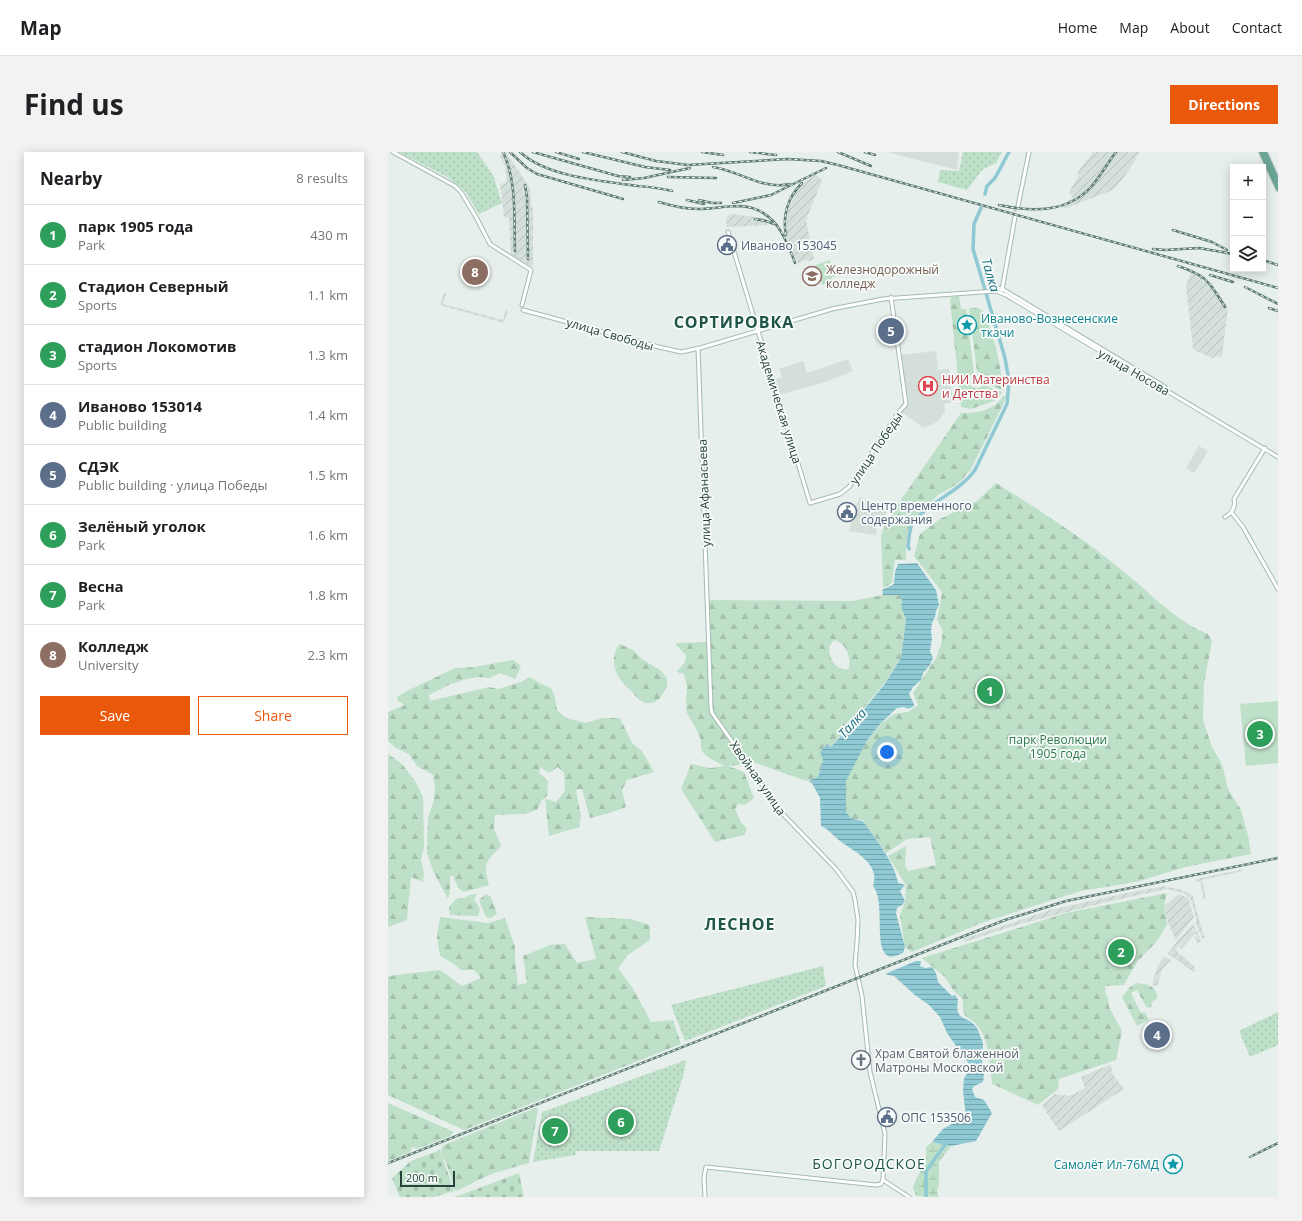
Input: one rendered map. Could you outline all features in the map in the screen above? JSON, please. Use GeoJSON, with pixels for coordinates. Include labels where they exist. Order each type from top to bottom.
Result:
{"type":"FeatureCollection","features":[{"type":"Feature","properties":{"kind":"main road"},"geometry":{"type":"LineString","coordinates":[[1261,152],[1278,189]]}},
{"type":"Feature","properties":{"kind":"main road"},"geometry":{"type":"LineString","coordinates":[[1265,152],[1278,181]]}},
{"type":"Feature","properties":{"kind":"street"},"geometry":{"type":"LineString","coordinates":[[393,152],[456,186],[476,217],[490,244],[531,270],[522,305]]}},
{"type":"Feature","properties":{"kind":"street"},"geometry":{"type":"LineString","coordinates":[[1017,206],[1028,152]]}},
{"type":"Feature","properties":{"kind":"street"},"geometry":{"type":"LineString","coordinates":[[1001,290],[1015,217]]}},
{"type":"Feature","properties":{"kind":"street","name":"Академическая улица"},"geometry":{"type":"LineString","coordinates":[[728,232],[810,503]]}},
{"type":"Feature","properties":{"kind":"street","name":"улица Свободы"},"geometry":{"type":"LineString","coordinates":[[523,310],[676,352],[684,352],[832,309],[891,297],[982,290],[1001,290]]}},
{"type":"Feature","properties":{"kind":"street","name":"улица Носова"},"geometry":{"type":"LineString","coordinates":[[1001,290],[1082,340],[1278,456]]}},
{"type":"Feature","properties":{"kind":"street","name":"улица Победы"},"geometry":{"type":"LineString","coordinates":[[810,503],[840,494],[849,488],[899,412],[906,404],[891,297]]}},
{"type":"Feature","properties":{"kind":"street","name":"улица Афанасьева"},"geometry":{"type":"LineString","coordinates":[[698,348],[708,638]]}},
{"type":"Feature","properties":{"kind":"street"},"geometry":{"type":"LineString","coordinates":[[1225,517],[1232,513],[1235,503],[1234,499],[1265,448]]}},
{"type":"Feature","properties":{"kind":"street"},"geometry":{"type":"LineString","coordinates":[[1232,513],[1243,527],[1278,588]]}},
{"type":"Feature","properties":{"kind":"street","name":"Хвойная улица"},"geometry":{"type":"LineString","coordinates":[[708,638],[712,713],[778,809],[836,869],[853,892],[858,920],[855,957],[856,970],[870,1072],[885,1134],[883,1180]]}},
{"type":"Feature","properties":{"kind":"street"},"geometry":{"type":"LineString","coordinates":[[705,1197],[704,1177],[706,1166],[876,1185],[881,1184],[883,1180],[909,1197]]}},
{"type":"Feature","properties":{"kind":"shaded area"},"geometry":{"type":"Polygon","coordinates":[[[506,152],[530,188],[531,206],[533,208],[532,267],[511,255],[509,218],[504,217],[500,184],[507,182],[505,165],[500,156],[506,152]]]}},
{"type":"Feature","properties":{"kind":"shaded area"},"geometry":{"type":"Polygon","coordinates":[[[887,152],[959,152],[957,170],[887,152]]]}},
{"type":"Feature","properties":{"kind":"shaded area"},"geometry":{"type":"Polygon","coordinates":[[[1093,152],[1140,152],[1125,176],[1113,190],[1064,209],[1063,204],[1073,198],[1069,192],[1079,175],[1077,173],[1093,152]]]}},
{"type":"Feature","properties":{"kind":"shaded area"},"geometry":{"type":"Polygon","coordinates":[[[816,174],[822,181],[806,220],[814,259],[809,261],[806,260],[798,264],[787,236],[786,219],[788,209],[801,185],[816,174]]]}},
{"type":"Feature","properties":{"kind":"shaded area"},"geometry":{"type":"Polygon","coordinates":[[[731,214],[764,218],[766,219],[767,225],[726,227],[727,216],[731,214]]]}},
{"type":"Feature","properties":{"kind":"shaded area"},"geometry":{"type":"Polygon","coordinates":[[[1191,271],[1202,277],[1203,282],[1211,282],[1228,307],[1222,357],[1215,356],[1214,358],[1211,358],[1193,349],[1186,286],[1191,271]]]}},
{"type":"Feature","properties":{"kind":"shaded area"},"geometry":{"type":"Polygon","coordinates":[[[444,293],[446,293],[443,304],[503,320],[506,310],[508,310],[504,323],[440,305],[444,293]]]}},
{"type":"Feature","properties":{"kind":"shaded area","name":"НИИ Материнства и Детства"},"geometry":{"type":"Polygon","coordinates":[[[936,351],[938,370],[949,369],[953,402],[944,404],[945,412],[937,422],[924,428],[901,412],[908,405],[901,355],[936,351]]]}},
{"type":"Feature","properties":{"kind":"shaded area"},"geometry":{"type":"Polygon","coordinates":[[[848,359],[853,371],[822,383],[779,395],[774,380],[782,377],[779,369],[803,361],[807,373],[848,359]]]}},
{"type":"Feature","properties":{"kind":"shaded area"},"geometry":{"type":"Polygon","coordinates":[[[1199,446],[1208,451],[1194,473],[1186,468],[1199,446]]]}},
{"type":"Feature","properties":{"kind":"shaded area"},"geometry":{"type":"Polygon","coordinates":[[[860,497],[887,511],[877,528],[876,535],[849,531],[855,508],[860,497]]]}},
{"type":"Feature","properties":{"kind":"shaded area"},"geometry":{"type":"Polygon","coordinates":[[[1240,870],[1243,871],[1202,880],[1206,899],[1204,900],[1200,881],[1196,882],[1195,879],[1240,870]]]}},
{"type":"Feature","properties":{"kind":"shaded area"},"geometry":{"type":"Polygon","coordinates":[[[1166,886],[1167,889],[1107,902],[1020,924],[964,942],[963,939],[1050,910],[1131,892],[1166,886]]]}},
{"type":"Feature","properties":{"kind":"shaded area"},"geometry":{"type":"Polygon","coordinates":[[[1168,887],[1182,890],[1193,896],[1199,923],[1205,938],[1203,939],[1196,924],[1196,917],[1190,898],[1184,893],[1167,889],[1168,887]]]}},
{"type":"Feature","properties":{"kind":"shaded area"},"geometry":{"type":"Polygon","coordinates":[[[1179,894],[1188,898],[1194,917],[1176,940],[1168,923],[1164,906],[1179,894]]]}},
{"type":"Feature","properties":{"kind":"shaded area"},"geometry":{"type":"Polygon","coordinates":[[[1193,924],[1201,942],[1197,943],[1194,937],[1196,936],[1199,940],[1193,928],[1192,929],[1195,934],[1181,949],[1179,947],[1187,937],[1176,948],[1178,951],[1177,952],[1195,967],[1194,969],[1196,971],[1194,972],[1167,954],[1193,924]]]}},
{"type":"Feature","properties":{"kind":"shaded area"},"geometry":{"type":"Polygon","coordinates":[[[1164,956],[1171,960],[1162,969],[1158,984],[1156,986],[1152,985],[1157,968],[1164,956]]]}},
{"type":"Feature","properties":{"kind":"shaded area"},"geometry":{"type":"Polygon","coordinates":[[[1111,1064],[1112,1073],[1124,1089],[1059,1131],[1042,1105],[1055,1094],[1070,1096],[1085,1088],[1081,1077],[1111,1064]]]}},
{"type":"Feature","properties":{"kind":"green space"},"geometry":{"type":"Polygon","coordinates":[[[399,152],[477,152],[493,175],[502,203],[479,214],[464,190],[449,178],[399,152]]]}},
{"type":"Feature","properties":{"kind":"green space"},"geometry":{"type":"Polygon","coordinates":[[[963,152],[1002,152],[996,163],[982,170],[967,190],[938,182],[940,170],[959,171],[963,152]]]}},
{"type":"Feature","properties":{"kind":"green space"},"geometry":{"type":"Polygon","coordinates":[[[830,260],[835,276],[832,277],[833,281],[822,285],[815,265],[830,260]]]}},
{"type":"Feature","properties":{"kind":"green space"},"geometry":{"type":"Polygon","coordinates":[[[959,296],[961,309],[966,309],[974,373],[970,376],[970,385],[977,389],[984,385],[1002,392],[996,400],[971,409],[961,407],[950,300],[951,297],[959,296]]]}},
{"type":"Feature","properties":{"kind":"green space"},"geometry":{"type":"Polygon","coordinates":[[[969,308],[980,309],[984,313],[991,332],[1001,370],[1003,390],[984,383],[983,376],[981,373],[977,372],[969,308]]]}},
{"type":"Feature","properties":{"kind":"green space"},"geometry":{"type":"Polygon","coordinates":[[[1003,396],[1006,396],[1002,407],[971,469],[959,483],[938,495],[912,520],[907,534],[906,560],[895,560],[892,583],[883,588],[881,536],[885,523],[961,413],[979,412],[990,408],[1003,396]]]}},
{"type":"Feature","properties":{"kind":"green space","name":"парк Революции 1905 года"},"geometry":{"type":"Polygon","coordinates":[[[996,483],[1078,536],[1179,618],[1208,634],[1212,641],[1204,684],[1203,720],[1212,747],[1222,764],[1228,789],[1241,810],[1251,854],[1185,867],[1136,882],[1081,891],[984,922],[912,952],[905,947],[900,915],[905,902],[906,885],[888,856],[906,846],[905,866],[908,871],[936,865],[930,837],[907,839],[886,853],[863,820],[852,819],[846,812],[846,781],[868,739],[882,723],[894,714],[908,712],[918,705],[913,693],[936,658],[941,645],[943,631],[937,620],[942,592],[914,556],[920,534],[940,519],[977,501],[996,483]]]}},
{"type":"Feature","properties":{"kind":"green space"},"geometry":{"type":"Polygon","coordinates":[[[883,595],[900,595],[902,601],[901,606],[906,620],[901,658],[883,685],[831,747],[827,744],[820,752],[823,760],[818,777],[806,781],[739,757],[741,763],[739,765],[728,766],[744,772],[754,798],[745,805],[738,804],[735,809],[741,822],[747,829],[744,835],[715,842],[681,789],[691,764],[710,768],[725,766],[712,760],[703,753],[701,749],[699,735],[686,709],[687,686],[684,674],[677,671],[685,662],[686,655],[676,645],[677,643],[709,642],[709,600],[852,601],[883,595]],[[834,640],[829,647],[830,656],[837,666],[844,669],[849,669],[849,655],[845,647],[834,640]]]}},
{"type":"Feature","properties":{"kind":"green space"},"geometry":{"type":"Polygon","coordinates":[[[620,644],[633,650],[643,660],[660,670],[667,678],[666,689],[661,697],[656,701],[651,703],[643,702],[620,679],[616,671],[614,656],[620,644]]]}},
{"type":"Feature","properties":{"kind":"green space"},"geometry":{"type":"Polygon","coordinates":[[[513,660],[521,666],[515,679],[500,673],[490,678],[478,677],[463,680],[429,695],[430,701],[489,687],[498,689],[521,682],[530,677],[551,688],[555,697],[557,710],[566,718],[586,723],[603,718],[620,718],[632,743],[642,751],[654,772],[627,780],[622,790],[626,807],[590,818],[582,789],[576,790],[581,816],[579,827],[549,836],[545,799],[556,802],[565,791],[564,773],[558,767],[549,773],[540,767],[539,773],[548,781],[547,796],[542,800],[537,810],[525,814],[495,815],[494,829],[501,846],[489,860],[486,867],[489,885],[464,892],[458,888],[453,876],[450,876],[450,892],[448,899],[434,873],[427,853],[428,817],[434,800],[435,787],[433,775],[417,766],[409,754],[396,748],[388,741],[388,712],[405,705],[398,701],[397,697],[455,668],[475,667],[513,660]]]}},
{"type":"Feature","properties":{"kind":"green space"},"geometry":{"type":"Polygon","coordinates":[[[989,675],[1006,683],[990,708],[974,699],[989,675]]]}},
{"type":"Feature","properties":{"kind":"green space"},"geometry":{"type":"Polygon","coordinates":[[[1278,701],[1278,763],[1246,766],[1240,704],[1278,701]]]}},
{"type":"Feature","properties":{"kind":"green space"},"geometry":{"type":"Polygon","coordinates":[[[388,754],[402,764],[415,781],[423,797],[424,846],[421,860],[424,873],[423,882],[411,877],[407,920],[388,927],[388,754]]]}},
{"type":"Feature","properties":{"kind":"green space"},"geometry":{"type":"Polygon","coordinates":[[[1167,893],[1164,905],[1167,924],[1158,940],[1137,962],[1124,985],[1105,986],[1109,1007],[1122,1031],[1116,1060],[1059,1079],[1058,1089],[1038,1105],[992,1084],[989,1053],[985,1039],[976,1024],[963,1013],[963,999],[953,990],[945,977],[922,958],[1066,913],[1167,893]]]}},
{"type":"Feature","properties":{"kind":"green space"},"geometry":{"type":"Polygon","coordinates":[[[472,894],[477,894],[474,899],[480,909],[478,916],[450,915],[449,907],[456,899],[464,898],[472,894]]]}},
{"type":"Feature","properties":{"kind":"green space"},"geometry":{"type":"Polygon","coordinates":[[[486,894],[491,897],[497,914],[491,918],[486,917],[479,900],[486,894]]]}},
{"type":"Feature","properties":{"kind":"green space"},"geometry":{"type":"Polygon","coordinates":[[[440,917],[488,923],[505,918],[515,947],[518,985],[527,983],[523,956],[550,945],[565,944],[577,963],[596,959],[585,917],[630,919],[650,925],[650,940],[628,955],[618,968],[632,987],[651,1022],[673,1020],[681,1044],[464,1130],[388,1095],[388,976],[440,970],[462,986],[481,978],[474,970],[461,970],[440,956],[437,937],[440,917]]]}},
{"type":"Feature","properties":{"kind":"green space"},"geometry":{"type":"Polygon","coordinates":[[[1126,930],[1134,935],[1135,938],[1132,953],[1123,971],[1120,973],[1113,973],[1107,966],[1107,960],[1119,932],[1126,930]]]}},
{"type":"Feature","properties":{"kind":"green space"},"geometry":{"type":"Polygon","coordinates":[[[823,966],[826,986],[685,1041],[671,1005],[823,966]]]}},
{"type":"Feature","properties":{"kind":"green space"},"geometry":{"type":"Polygon","coordinates":[[[1137,983],[1150,986],[1155,990],[1158,997],[1152,1002],[1151,1007],[1147,1008],[1137,990],[1131,993],[1141,1013],[1145,1012],[1149,1020],[1137,1026],[1122,997],[1130,987],[1137,983]]]}},
{"type":"Feature","properties":{"kind":"green space"},"geometry":{"type":"Polygon","coordinates":[[[1278,1012],[1278,1045],[1250,1057],[1239,1031],[1278,1012]]]}},
{"type":"Feature","properties":{"kind":"green space"},"geometry":{"type":"Polygon","coordinates":[[[686,1060],[684,1073],[659,1151],[575,1151],[576,1155],[533,1162],[542,1112],[686,1060]]]}},
{"type":"Feature","properties":{"kind":"green space"},"geometry":{"type":"Polygon","coordinates":[[[388,1103],[454,1132],[450,1136],[417,1149],[412,1147],[410,1152],[388,1161],[388,1103]]]}},
{"type":"Feature","properties":{"kind":"green space"},"geometry":{"type":"Polygon","coordinates":[[[535,1108],[538,1109],[529,1163],[491,1174],[456,1191],[454,1189],[446,1162],[442,1156],[441,1149],[444,1145],[535,1108]]]}},
{"type":"Feature","properties":{"kind":"green space"},"geometry":{"type":"Polygon","coordinates":[[[932,1142],[951,1146],[939,1162],[939,1186],[937,1191],[939,1197],[916,1196],[913,1187],[917,1177],[926,1163],[926,1147],[932,1142]]]}},
{"type":"Feature","properties":{"kind":"green space"},"geometry":{"type":"Polygon","coordinates":[[[440,1150],[454,1191],[434,1197],[400,1197],[392,1178],[411,1161],[440,1150]]]}},
{"type":"Feature","properties":{"kind":"green space"},"geometry":{"type":"Polygon","coordinates":[[[519,1173],[524,1197],[455,1197],[519,1173]]]}},
{"type":"Feature","properties":{"kind":"water"},"geometry":{"type":"Polygon","coordinates":[[[917,563],[936,590],[939,605],[932,623],[931,631],[932,639],[930,651],[933,658],[930,665],[923,673],[921,680],[913,687],[909,694],[914,704],[913,707],[908,709],[904,707],[897,708],[881,723],[868,739],[846,781],[846,812],[852,819],[863,821],[889,859],[898,883],[905,885],[900,891],[905,901],[897,908],[896,913],[905,947],[903,953],[891,957],[884,951],[881,944],[879,902],[877,893],[873,886],[874,874],[872,868],[865,859],[840,841],[827,829],[821,826],[820,798],[812,783],[809,782],[810,780],[818,777],[823,760],[820,752],[827,744],[831,747],[852,724],[884,685],[901,658],[906,620],[901,606],[902,601],[900,595],[883,595],[882,590],[894,584],[895,572],[898,564],[917,563]]]}},
{"type":"Feature","properties":{"kind":"water"},"geometry":{"type":"Polygon","coordinates":[[[916,961],[921,961],[920,966],[925,968],[932,967],[936,973],[938,982],[952,996],[955,995],[958,999],[957,1007],[960,1016],[974,1025],[978,1030],[983,1044],[983,1082],[974,1086],[972,1089],[975,1097],[984,1100],[992,1113],[976,1141],[951,1146],[932,1142],[943,1129],[966,1116],[963,1091],[964,1078],[969,1071],[969,1064],[947,1033],[940,1017],[929,1005],[915,995],[894,976],[885,974],[916,961]]]}},
{"type":"Feature","properties":{"kind":"waterway","name":"Талка"},"geometry":{"type":"LineString","coordinates":[[985,194],[987,186],[995,178],[1009,152]]}},
{"type":"Feature","properties":{"kind":"waterway","name":"Талка"},"geometry":{"type":"LineString","coordinates":[[909,549],[909,535],[912,523],[932,505],[962,484],[975,470],[1007,404],[1009,381],[1005,358],[973,249],[974,224],[981,208]]}},
{"type":"Feature","properties":{"kind":"waterway","name":"Талка"},"geometry":{"type":"LineString","coordinates":[[926,1197],[926,1171],[947,1142]]}},
{"type":"Feature","properties":{"kind":"tunnel"},"geometry":{"type":"LineString","coordinates":[[1014,216],[1016,206]]}},
{"type":"Feature","properties":{"kind":"railway"},"geometry":{"type":"LineString","coordinates":[[503,152],[511,175],[513,188],[515,251]]}},
{"type":"Feature","properties":{"kind":"railway"},"geometry":{"type":"LineString","coordinates":[[510,152],[527,168],[537,174],[623,199]]}},
{"type":"Feature","properties":{"kind":"railway"},"geometry":{"type":"LineString","coordinates":[[520,152],[531,160],[560,172],[592,180],[672,191]]}},
{"type":"Feature","properties":{"kind":"railway"},"geometry":{"type":"LineString","coordinates":[[533,152],[618,176],[630,177]]}},
{"type":"Feature","properties":{"kind":"railway"},"geometry":{"type":"LineString","coordinates":[[556,152],[579,159]]}},
{"type":"Feature","properties":{"kind":"railway"},"geometry":{"type":"LineString","coordinates":[[583,152],[645,167],[670,170]]}},
{"type":"Feature","properties":{"kind":"railway"},"geometry":{"type":"LineString","coordinates":[[622,152],[656,161],[688,165],[788,159],[821,161],[1278,288]]}},
{"type":"Feature","properties":{"kind":"railway"},"geometry":{"type":"LineString","coordinates":[[702,152],[723,155]]}},
{"type":"Feature","properties":{"kind":"railway"},"geometry":{"type":"LineString","coordinates":[[750,152],[776,155]]}},
{"type":"Feature","properties":{"kind":"railway"},"geometry":{"type":"LineString","coordinates":[[838,152],[871,166]]}},
{"type":"Feature","properties":{"kind":"railway"},"geometry":{"type":"LineString","coordinates":[[865,152],[875,155]]}},
{"type":"Feature","properties":{"kind":"railway"},"geometry":{"type":"LineString","coordinates":[[999,205],[1024,209],[1036,209],[1059,206],[1070,202],[1081,196],[1090,188],[1116,152]]}},
{"type":"Feature","properties":{"kind":"railway"},"geometry":{"type":"LineString","coordinates":[[713,167],[760,182],[779,185],[790,184]]}},
{"type":"Feature","properties":{"kind":"railway"},"geometry":{"type":"LineString","coordinates":[[623,180],[644,178],[690,168]]}},
{"type":"Feature","properties":{"kind":"railway"},"geometry":{"type":"LineString","coordinates":[[733,203],[771,195],[826,168]]}},
{"type":"Feature","properties":{"kind":"railway"},"geometry":{"type":"LineString","coordinates":[[668,177],[716,178]]}},
{"type":"Feature","properties":{"kind":"railway"},"geometry":{"type":"LineString","coordinates":[[786,235],[785,221],[787,207],[793,194],[802,183]]}},
{"type":"Feature","properties":{"kind":"railway"},"geometry":{"type":"LineString","coordinates":[[525,185],[527,197],[528,259]]}},
{"type":"Feature","properties":{"kind":"railway"},"geometry":{"type":"LineString","coordinates":[[687,200],[704,204]]}},
{"type":"Feature","properties":{"kind":"railway"},"geometry":{"type":"LineString","coordinates":[[699,200],[712,203],[721,203]]}},
{"type":"Feature","properties":{"kind":"railway"},"geometry":{"type":"LineString","coordinates":[[659,202],[688,208],[703,209],[739,206],[761,211],[776,224],[782,233],[795,263]]}},
{"type":"Feature","properties":{"kind":"railway"},"geometry":{"type":"LineString","coordinates":[[755,219],[774,224]]}},
{"type":"Feature","properties":{"kind":"railway"},"geometry":{"type":"LineString","coordinates":[[1173,230],[1212,242],[1227,250]]}},
{"type":"Feature","properties":{"kind":"railway"},"geometry":{"type":"LineString","coordinates":[[1153,249],[1165,250],[1199,248],[1230,253]]}},
{"type":"Feature","properties":{"kind":"railway"},"geometry":{"type":"LineString","coordinates":[[1266,261],[1278,265]]}},
{"type":"Feature","properties":{"kind":"railway"},"geometry":{"type":"LineString","coordinates":[[1178,266],[1196,273],[1207,281],[1225,307]]}},
{"type":"Feature","properties":{"kind":"railway"},"geometry":{"type":"LineString","coordinates":[[1210,275],[1233,282]]}},
{"type":"Feature","properties":{"kind":"railway"},"geometry":{"type":"LineString","coordinates":[[1245,287],[1278,304]]}},
{"type":"Feature","properties":{"kind":"railway"},"geometry":{"type":"LineString","coordinates":[[1269,308],[1278,311]]}},
{"type":"Feature","properties":{"kind":"railway"},"geometry":{"type":"LineString","coordinates":[[388,1163],[1005,920],[1066,901],[1278,858]]}},
{"type":"Feature","properties":{"kind":"railway"},"geometry":{"type":"LineString","coordinates":[[1250,1157],[1278,1143]]}},
{"type":"Feature","properties":{"kind":"place","name":"Иваново 153045"},"geometry":{"type":"Point","coordinates":[727,245]}},
{"type":"Feature","properties":{"kind":"place","name":"Колледж"},"geometry":{"type":"Point","coordinates":[475,272]}},
{"type":"Feature","properties":{"kind":"place","name":"Железнодорожный колледж"},"geometry":{"type":"Point","coordinates":[812,276]}},
{"type":"Feature","properties":{"kind":"place","name":"Иваново-Вознесенские ткачи"},"geometry":{"type":"Point","coordinates":[967,325]}},
{"type":"Feature","properties":{"kind":"place","name":"СДЭК"},"geometry":{"type":"Point","coordinates":[891,331]}},
{"type":"Feature","properties":{"kind":"place","name":"НИИ Материнства и Детства"},"geometry":{"type":"Point","coordinates":[928,386]}},
{"type":"Feature","properties":{"kind":"place","name":"Центр временного содержания"},"geometry":{"type":"Point","coordinates":[847,512]}},
{"type":"Feature","properties":{"kind":"place","name":"парк 1905 года"},"geometry":{"type":"Point","coordinates":[990,691]}},
{"type":"Feature","properties":{"kind":"place","name":"стадион Локомотив"},"geometry":{"type":"Point","coordinates":[1260,734]}},
{"type":"Feature","properties":{"kind":"place","name":"Стадион Северный"},"geometry":{"type":"Point","coordinates":[1121,952]}},
{"type":"Feature","properties":{"kind":"place","name":"Иваново 153014"},"geometry":{"type":"Point","coordinates":[1157,1035]}},
{"type":"Feature","properties":{"kind":"place","name":"Храм Святой блаженной Матроны Московской"},"geometry":{"type":"Point","coordinates":[861,1060]}},
{"type":"Feature","properties":{"kind":"place","name":"ОПС 153506"},"geometry":{"type":"Point","coordinates":[887,1117]}},
{"type":"Feature","properties":{"kind":"place","name":"Зелёный уголок"},"geometry":{"type":"Point","coordinates":[621,1122]}},
{"type":"Feature","properties":{"kind":"place","name":"Весна"},"geometry":{"type":"Point","coordinates":[555,1131]}},
{"type":"Feature","properties":{"kind":"place","name":"Самолёт Ил-76МД"},"geometry":{"type":"Point","coordinates":[1173,1164]}},
{"type":"Feature","properties":{"kind":"district","name":"СОРТИРОВКА"},"geometry":{"type":"Point","coordinates":[734,322]}},
{"type":"Feature","properties":{"kind":"district","name":"ЛЕСНОЕ"},"geometry":{"type":"Point","coordinates":[740,924]}},
{"type":"Feature","properties":{"kind":"district","name":"БОГОРОДСКОЕ"},"geometry":{"type":"Point","coordinates":[869,1163]}}]}
